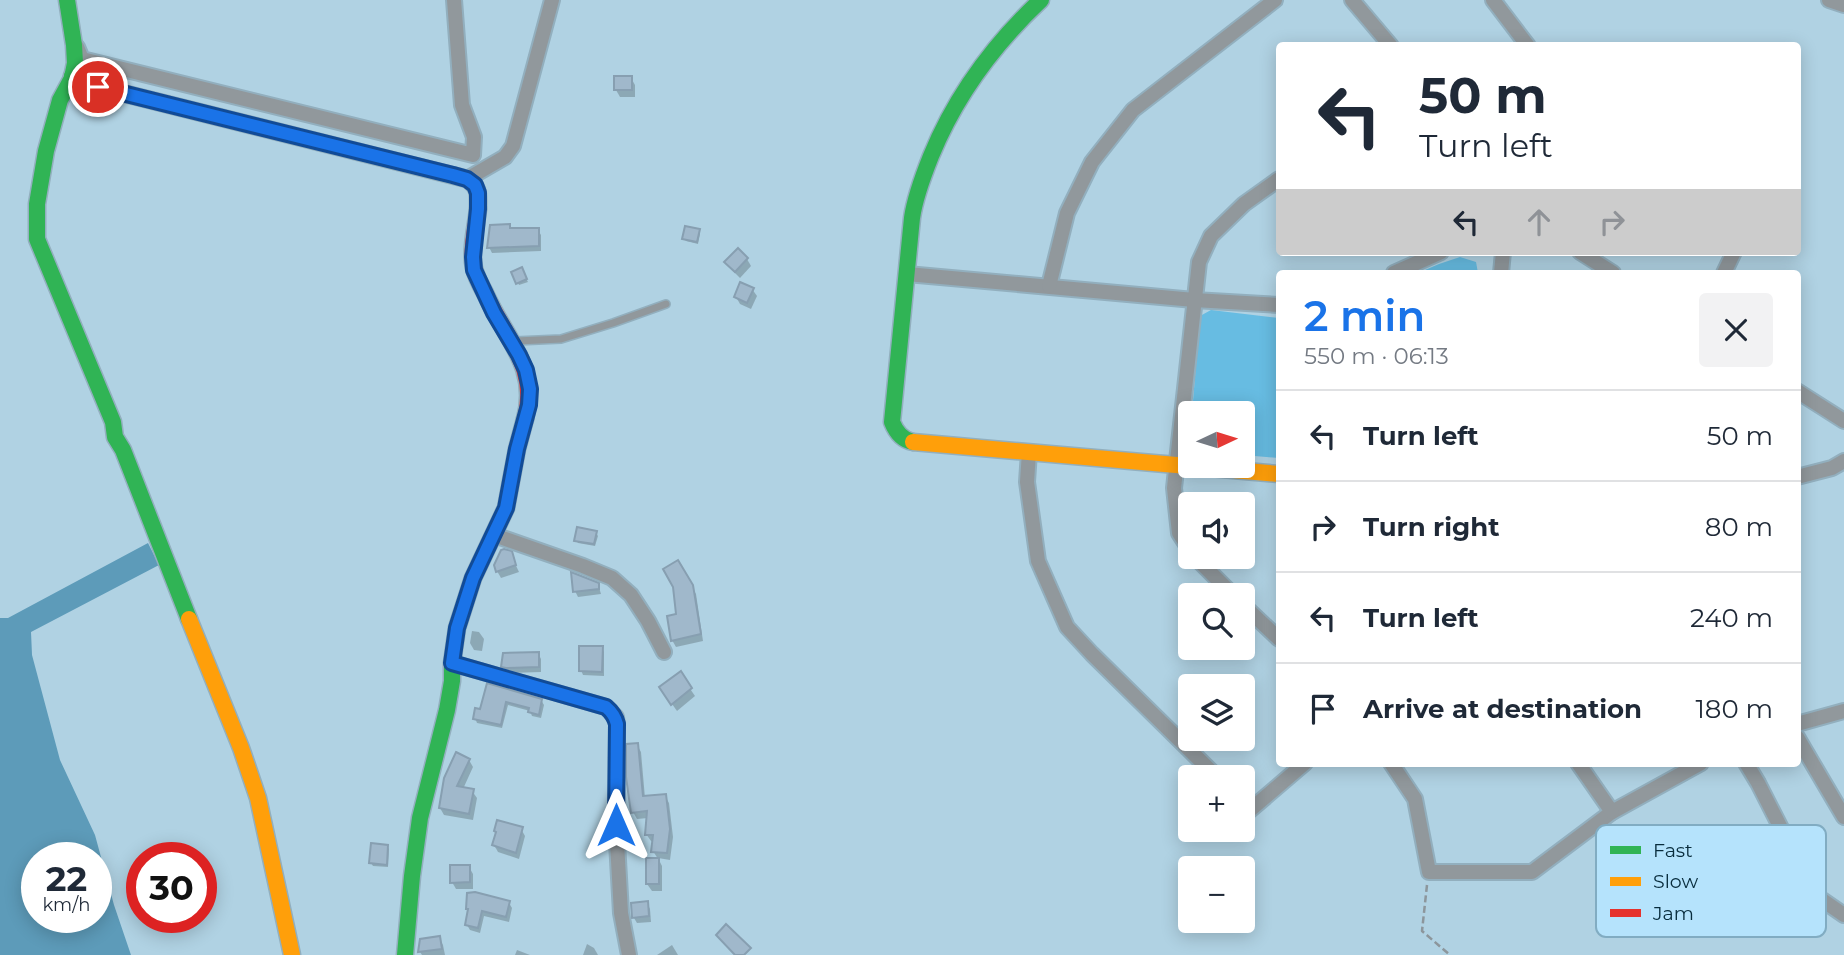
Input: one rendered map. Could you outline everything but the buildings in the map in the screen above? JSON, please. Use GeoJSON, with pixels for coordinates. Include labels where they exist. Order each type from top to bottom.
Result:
{"type":"FeatureCollection","features":[{"type":"Feature","properties":{"kind":"street"},"geometry":{"type":"LineString","coordinates":[[67,0],[75,69],[61,96],[49,138],[39,187],[37,239],[113,422],[115,437],[123,450],[241,748],[258,798],[292,955]]}},
{"type":"Feature","properties":{"kind":"street"},"geometry":{"type":"LineString","coordinates":[[74,0],[78,51],[82,59],[473,155],[474,137],[462,105],[454,0]]}},
{"type":"Feature","properties":{"kind":"street"},"geometry":{"type":"LineString","coordinates":[[467,179],[505,157],[513,146],[552,0]]}},
{"type":"Feature","properties":{"kind":"street"},"geometry":{"type":"LineString","coordinates":[[1041,0],[995,46],[962,92],[941,132],[917,197],[901,319],[892,422],[897,433],[910,442],[1276,474]]}},
{"type":"Feature","properties":{"kind":"street"},"geometry":{"type":"LineString","coordinates":[[1049,286],[1067,213],[1091,162],[1133,110],[1275,0]]}},
{"type":"Feature","properties":{"kind":"street"},"geometry":{"type":"LineString","coordinates":[[1352,0],[1388,42]]}},
{"type":"Feature","properties":{"kind":"street"},"geometry":{"type":"LineString","coordinates":[[1493,0],[1525,42]]}},
{"type":"Feature","properties":{"kind":"street"},"geometry":{"type":"LineString","coordinates":[[1829,0],[1844,5]]}},
{"type":"Feature","properties":{"kind":"street"},"geometry":{"type":"LineString","coordinates":[[72,76],[98,87],[467,179],[475,185],[478,209],[474,270],[526,370],[530,389],[529,405],[517,449],[506,508],[473,578],[457,628],[447,710],[420,818],[405,955]]}},
{"type":"Feature","properties":{"kind":"street"},"geometry":{"type":"LineString","coordinates":[[1178,524],[1174,488],[1199,262],[1211,236],[1244,204],[1276,181]]}},
{"type":"Feature","properties":{"kind":"street"},"geometry":{"type":"LineString","coordinates":[[1401,270],[1432,256]]}},
{"type":"Feature","properties":{"kind":"street"},"geometry":{"type":"LineString","coordinates":[[1586,256],[1608,270]]}},
{"type":"Feature","properties":{"kind":"street"},"geometry":{"type":"LineString","coordinates":[[907,274],[1276,305]]}},
{"type":"Feature","properties":{"kind":"street"},"geometry":{"type":"LineString","coordinates":[[1801,394],[1844,421]]}},
{"type":"Feature","properties":{"kind":"street"},"geometry":{"type":"LineString","coordinates":[[1029,452],[1027,482],[1038,561],[1067,627],[1205,765]]}},
{"type":"Feature","properties":{"kind":"street"},"geometry":{"type":"LineString","coordinates":[[1801,476],[1832,468],[1844,461]]}},
{"type":"Feature","properties":{"kind":"street"},"geometry":{"type":"LineString","coordinates":[[494,535],[612,578],[635,601],[664,652]]}},
{"type":"Feature","properties":{"kind":"street"},"geometry":{"type":"LineString","coordinates":[[1207,569],[1221,583]]}},
{"type":"Feature","properties":{"kind":"street"},"geometry":{"type":"LineString","coordinates":[[1255,616],[1276,636]]}},
{"type":"Feature","properties":{"kind":"street"},"geometry":{"type":"LineString","coordinates":[[452,663],[606,707],[615,717],[616,825],[621,913],[629,955]]}},
{"type":"Feature","properties":{"kind":"street"},"geometry":{"type":"LineString","coordinates":[[1801,723],[1844,711]]}},
{"type":"Feature","properties":{"kind":"street"},"geometry":{"type":"LineString","coordinates":[[1801,744],[1844,817]]}},
{"type":"Feature","properties":{"kind":"street"},"geometry":{"type":"LineString","coordinates":[[1255,806],[1300,767]]}},
{"type":"Feature","properties":{"kind":"street"},"geometry":{"type":"LineString","coordinates":[[1394,767],[1415,799],[1429,872],[1532,872],[1612,812],[1694,767]]}},
{"type":"Feature","properties":{"kind":"street"},"geometry":{"type":"LineString","coordinates":[[1581,767],[1612,812]]}},
{"type":"Feature","properties":{"kind":"street"},"geometry":{"type":"LineString","coordinates":[[1748,767],[1779,825]]}},
{"type":"Feature","properties":{"kind":"street"},"geometry":{"type":"LineString","coordinates":[[1826,903],[1844,915]]}},
{"type":"Feature","properties":{"kind":"lane"},"geometry":{"type":"LineString","coordinates":[[512,341],[561,339],[666,304]]}},
{"type":"Feature","properties":{"kind":"path"},"geometry":{"type":"LineString","coordinates":[[1429,872],[1422,931],[1450,955]]}},
{"type":"Feature","properties":{"kind":"shaded area"},"geometry":{"type":"Polygon","coordinates":[[[1460,257],[1476,262],[1477,270],[1425,270],[1460,257]]]}},
{"type":"Feature","properties":{"kind":"shaded area"},"geometry":{"type":"Polygon","coordinates":[[[1211,310],[1276,318],[1276,458],[1255,456],[1255,401],[1193,401],[1200,316],[1211,310]]]}},
{"type":"Feature","properties":{"kind":"shaded area"},"geometry":{"type":"Polygon","coordinates":[[[148,543],[159,565],[31,632],[32,655],[60,760],[97,842],[21,842],[21,933],[112,933],[112,898],[131,955],[0,955],[0,618],[8,618],[148,543]]]}},
{"type":"Feature","properties":{"kind":"traffic: fast"},"geometry":{"type":"LineString","coordinates":[[67,0],[75,63],[72,78],[60,100],[46,151],[37,204],[37,239],[113,422],[115,437],[123,450],[189,619]]}},
{"type":"Feature","properties":{"kind":"traffic: fast"},"geometry":{"type":"LineString","coordinates":[[913,442],[900,435],[892,422],[912,218],[917,194],[941,134],[964,92],[1007,35],[1041,0]]}},
{"type":"Feature","properties":{"kind":"traffic: fast"},"geometry":{"type":"LineString","coordinates":[[72,76],[98,87],[467,179],[476,188],[478,209]]}},
{"type":"Feature","properties":{"kind":"traffic: fast"},"geometry":{"type":"LineString","coordinates":[[405,955],[420,818],[447,710],[457,628],[473,578],[506,508],[525,419]]}},
{"type":"Feature","properties":{"kind":"traffic: slow"},"geometry":{"type":"LineString","coordinates":[[913,442],[1276,474]]}},
{"type":"Feature","properties":{"kind":"traffic: slow"},"geometry":{"type":"LineString","coordinates":[[189,619],[241,748],[258,798],[292,955]]}},
{"type":"Feature","properties":{"kind":"traffic: jam"},"geometry":{"type":"LineString","coordinates":[[478,209],[473,246],[474,268],[524,368],[528,401],[525,419]]}},
{"type":"Feature","properties":{"kind":"route"},"geometry":{"type":"LineString","coordinates":[[98,87],[453,175],[467,179],[475,185],[478,209],[474,270],[494,313],[519,355],[530,389],[529,405],[517,449],[506,508],[473,578],[457,628],[452,663],[606,707],[611,711],[617,724],[616,825]]}}]}
